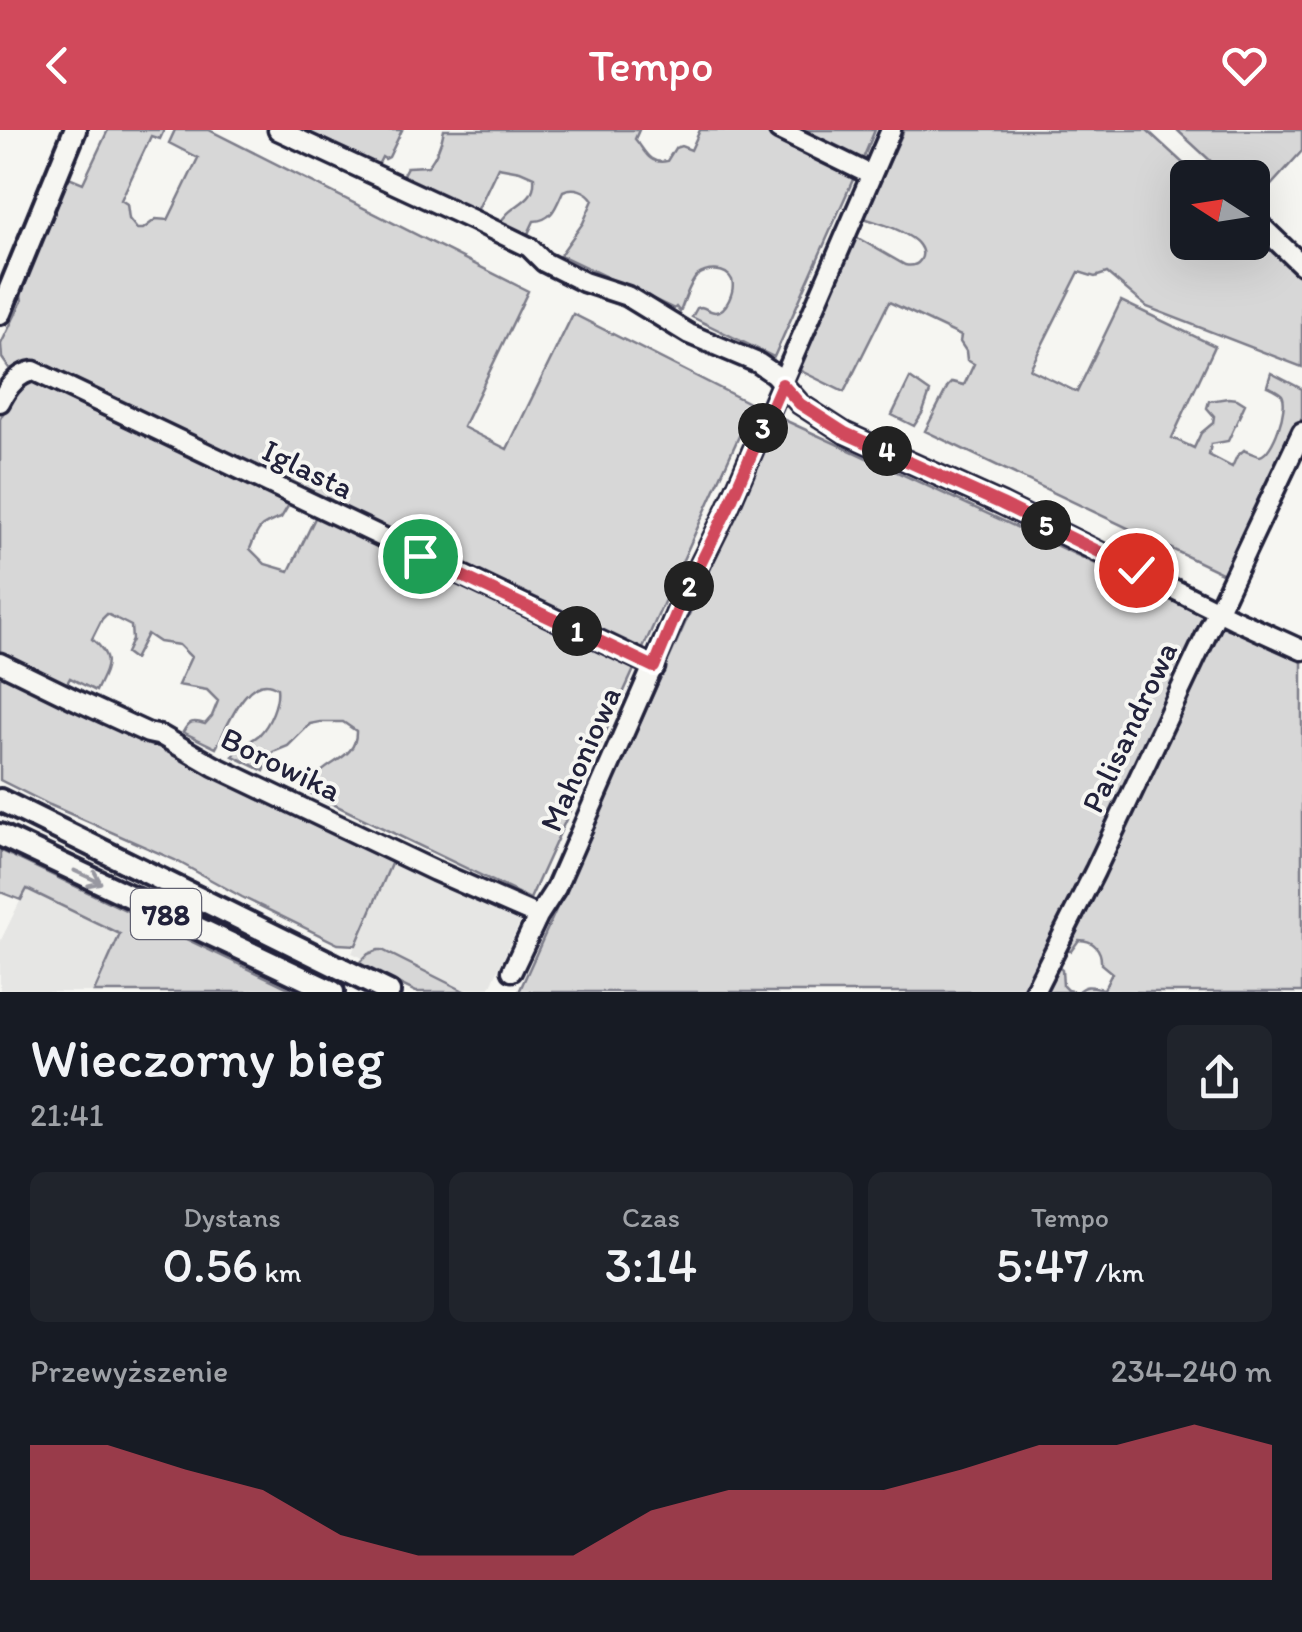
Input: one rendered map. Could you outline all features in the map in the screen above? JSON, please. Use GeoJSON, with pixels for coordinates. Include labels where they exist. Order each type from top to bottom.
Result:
{"type":"FeatureCollection","features":[{"type":"Feature","properties":{"kind":"main road"},"geometry":{"type":"LineString","coordinates":[[0,277],[72,130]]}},
{"type":"Feature","properties":{"kind":"main road"},"geometry":{"type":"LineString","coordinates":[[0,313],[72,130]]}},
{"type":"Feature","properties":{"kind":"main road","name":"788"},"geometry":{"type":"LineString","coordinates":[[0,800],[389,992]]}},
{"type":"Feature","properties":{"kind":"main road","name":"788"},"geometry":{"type":"LineString","coordinates":[[0,835],[332,992]]}},
{"type":"Feature","properties":{"kind":"street"},"geometry":{"type":"LineString","coordinates":[[278,130],[529,247],[544,262],[584,282],[628,296],[689,334],[758,363],[774,374],[800,404],[845,433],[1002,504],[1302,650]]}},
{"type":"Feature","properties":{"kind":"street"},"geometry":{"type":"LineString","coordinates":[[779,130],[871,175]]}},
{"type":"Feature","properties":{"kind":"street","name":"Mahoniowa"},"geometry":{"type":"LineString","coordinates":[[512,971],[556,888],[678,609],[728,508],[890,130]]}},
{"type":"Feature","properties":{"kind":"street"},"geometry":{"type":"LineString","coordinates":[[1270,234],[1302,265]]}},
{"type":"Feature","properties":{"kind":"street","name":"Iglasta"},"geometry":{"type":"LineString","coordinates":[[0,402],[22,375],[34,371],[654,667]]}},
{"type":"Feature","properties":{"kind":"street","name":"Palisandrowa"},"geometry":{"type":"LineString","coordinates":[[1034,992],[1302,432]]}},
{"type":"Feature","properties":{"kind":"street","name":"Borowika"},"geometry":{"type":"LineString","coordinates":[[0,663],[148,733],[162,736],[434,871],[538,916]]}},
{"type":"Feature","properties":{"kind":"shaded area"},"geometry":{"type":"Polygon","coordinates":[[[108,130],[164,130],[160,139],[151,136],[121,200],[127,204],[129,219],[137,229],[156,219],[168,220],[198,158],[169,143],[175,130],[209,130],[528,291],[463,427],[507,449],[573,314],[753,405],[640,655],[19,368],[11,371],[2,358],[1,344],[22,301],[20,287],[64,175],[83,183],[108,130]]]}},
{"type":"Feature","properties":{"kind":"shaded area"},"geometry":{"type":"Polygon","coordinates":[[[301,130],[402,130],[389,157],[382,157],[377,167],[301,130]]]}},
{"type":"Feature","properties":{"kind":"shaded area"},"geometry":{"type":"Polygon","coordinates":[[[444,130],[639,130],[635,139],[648,156],[661,162],[667,161],[675,148],[691,150],[700,130],[763,130],[855,175],[774,357],[692,317],[697,308],[715,312],[726,305],[733,284],[721,271],[697,276],[680,312],[560,255],[583,223],[593,200],[583,191],[563,191],[553,211],[534,221],[526,238],[499,225],[531,193],[534,177],[498,167],[476,213],[401,178],[407,167],[428,166],[444,130]]]}},
{"type":"Feature","properties":{"kind":"shaded area"},"geometry":{"type":"Polygon","coordinates":[[[798,130],[875,130],[862,161],[798,130]]]}},
{"type":"Feature","properties":{"kind":"shaded area"},"geometry":{"type":"Polygon","coordinates":[[[904,130],[1147,130],[1180,160],[1170,160],[1170,260],[1270,260],[1270,245],[1302,275],[1302,367],[1147,307],[1107,273],[1095,277],[1079,272],[1030,369],[1077,392],[1121,301],[1215,346],[1172,438],[1194,448],[1201,433],[1213,423],[1214,416],[1207,408],[1209,401],[1237,399],[1245,404],[1228,441],[1211,444],[1209,455],[1232,467],[1244,450],[1260,456],[1275,439],[1284,401],[1281,394],[1267,386],[1271,373],[1302,389],[1302,417],[1226,575],[925,431],[948,386],[952,382],[964,385],[974,364],[967,360],[961,336],[889,302],[844,392],[797,369],[856,237],[905,265],[914,265],[922,257],[913,239],[864,218],[904,130]]]}},
{"type":"Feature","properties":{"kind":"shaded area"},"geometry":{"type":"Polygon","coordinates":[[[1177,130],[1302,130],[1302,151],[1270,186],[1270,160],[1210,160],[1177,130]]]}},
{"type":"Feature","properties":{"kind":"shaded area"},"geometry":{"type":"Polygon","coordinates":[[[910,378],[930,392],[914,426],[892,415],[910,378]]]}},
{"type":"Feature","properties":{"kind":"shaded area"},"geometry":{"type":"Polygon","coordinates":[[[28,379],[290,503],[281,518],[260,528],[250,549],[265,564],[289,571],[316,516],[635,667],[530,899],[308,792],[320,773],[344,756],[355,742],[356,731],[343,722],[310,724],[288,746],[273,752],[264,771],[233,756],[267,725],[277,688],[267,684],[248,693],[216,748],[183,732],[192,722],[205,724],[218,701],[207,690],[178,685],[191,657],[179,645],[159,642],[147,634],[134,659],[126,653],[132,640],[131,626],[107,614],[92,639],[104,652],[107,663],[96,691],[70,678],[65,687],[0,654],[0,419],[19,384],[28,379]]]}},
{"type":"Feature","properties":{"kind":"shaded area"},"geometry":{"type":"Polygon","coordinates":[[[778,417],[1207,615],[1030,992],[519,992],[778,417]]]}},
{"type":"Feature","properties":{"kind":"shaded area"},"geometry":{"type":"Polygon","coordinates":[[[1221,622],[1302,662],[1302,992],[1077,992],[1087,987],[1104,989],[1112,973],[1101,964],[1098,950],[1089,942],[1079,940],[1071,951],[1061,951],[1221,622]]]}},
{"type":"Feature","properties":{"kind":"shaded area"},"geometry":{"type":"Polygon","coordinates":[[[0,667],[394,857],[356,945],[338,944],[175,860],[0,780],[0,667]]]}},
{"type":"Feature","properties":{"kind":"shaded area"},"geometry":{"type":"Polygon","coordinates":[[[0,850],[297,992],[94,992],[120,934],[27,889],[21,900],[0,892],[0,850]]]}},
{"type":"Feature","properties":{"kind":"shaded area"},"geometry":{"type":"Polygon","coordinates":[[[394,857],[522,918],[488,992],[466,992],[382,950],[363,958],[352,953],[394,857]]]}},
{"type":"Feature","properties":{"kind":"shaded area"},"geometry":{"type":"Polygon","coordinates":[[[26,889],[120,934],[94,992],[0,992],[0,942],[26,889]]]}},
{"type":"Feature","properties":{"kind":"shaded area"},"geometry":{"type":"Polygon","coordinates":[[[378,950],[466,992],[416,992],[358,964],[378,950]]]}},
{"type":"Feature","properties":{"kind":"shaded area"},"geometry":{"type":"Polygon","coordinates":[[[1055,964],[1062,970],[1063,986],[1077,992],[1041,992],[1055,964]]]}},
{"type":"Feature","properties":{"kind":"route"},"geometry":{"type":"LineString","coordinates":[[420,556],[654,667],[782,384],[800,404],[845,433],[1136,570]]}}]}
